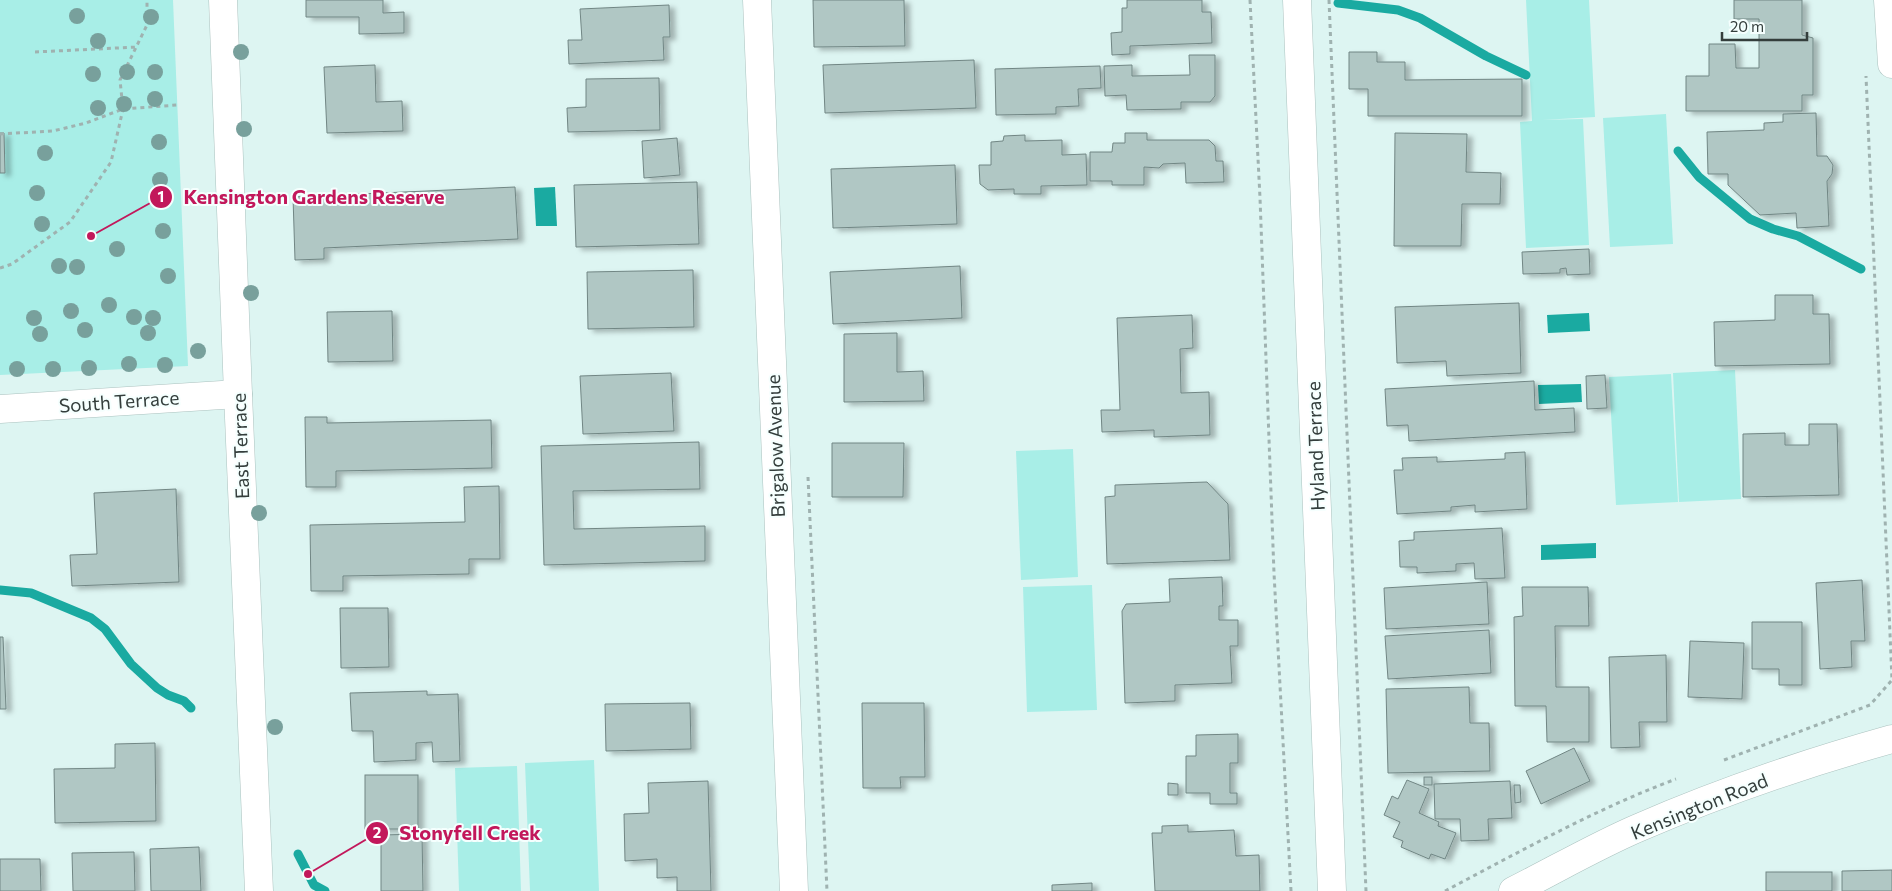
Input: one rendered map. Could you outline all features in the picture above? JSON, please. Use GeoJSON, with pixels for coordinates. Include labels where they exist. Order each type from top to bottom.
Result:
{"type":"FeatureCollection","features":[{"type":"Feature","properties":{"kind":"street","name":"East Terrace"},"geometry":{"type":"LineString","coordinates":[[223,0],[259,891]]}},
{"type":"Feature","properties":{"kind":"street","name":"Brigalow Avenue"},"geometry":{"type":"LineString","coordinates":[[756,0],[794,891]]}},
{"type":"Feature","properties":{"kind":"street","name":"Hyland Terrace"},"geometry":{"type":"LineString","coordinates":[[1297,0],[1332,891]]}},
{"type":"Feature","properties":{"kind":"street"},"geometry":{"type":"LineString","coordinates":[[1888,0],[1892,64]]}},
{"type":"Feature","properties":{"kind":"street","name":"South Terrace"},"geometry":{"type":"LineString","coordinates":[[0,409],[238,394]]}},
{"type":"Feature","properties":{"kind":"street","name":"Kensington Road"},"geometry":{"type":"LineString","coordinates":[[1514,891],[1637,828],[1722,794],[1825,758],[1892,740]]}},
{"type":"Feature","properties":{"kind":"path"},"geometry":{"type":"LineString","coordinates":[[0,268],[12,264],[70,222],[111,162],[122,109],[120,80],[147,25],[147,0]]}},
{"type":"Feature","properties":{"kind":"path"},"geometry":{"type":"LineString","coordinates":[[1250,0],[1260,198],[1274,573],[1291,891]]}},
{"type":"Feature","properties":{"kind":"path"},"geometry":{"type":"LineString","coordinates":[[1329,0],[1366,891]]}},
{"type":"Feature","properties":{"kind":"path"},"geometry":{"type":"LineString","coordinates":[[35,52],[138,46]]}},
{"type":"Feature","properties":{"kind":"path"},"geometry":{"type":"LineString","coordinates":[[1723,761],[1870,705],[1892,680],[1865,69]]}},
{"type":"Feature","properties":{"kind":"path"},"geometry":{"type":"LineString","coordinates":[[0,134],[53,131],[86,123],[122,109],[177,105]]}},
{"type":"Feature","properties":{"kind":"path"},"geometry":{"type":"LineString","coordinates":[[807,470],[827,891]]}},
{"type":"Feature","properties":{"kind":"path"},"geometry":{"type":"LineString","coordinates":[[1445,891],[1577,822],[1677,778]]}},
{"type":"Feature","properties":{"kind":"shaded area"},"geometry":{"type":"Polygon","coordinates":[[[0,0],[173,0],[188,366],[0,375],[0,0]]]}},
{"type":"Feature","properties":{"kind":"shaded area"},"geometry":{"type":"Polygon","coordinates":[[[1526,0],[1589,0],[1595,117],[1542,120],[1583,119],[1589,245],[1526,248],[1520,122],[1532,121],[1526,0]]]}},
{"type":"Feature","properties":{"kind":"shaded area"},"geometry":{"type":"Polygon","coordinates":[[[1666,114],[1673,244],[1610,247],[1603,118],[1666,114]]]}},
{"type":"Feature","properties":{"kind":"shaded area"},"geometry":{"type":"Polygon","coordinates":[[[555,187],[557,226],[536,226],[534,188],[555,187]]]}},
{"type":"Feature","properties":{"kind":"shaded area"},"geometry":{"type":"Polygon","coordinates":[[[1589,313],[1590,331],[1548,333],[1547,315],[1589,313]]]}},
{"type":"Feature","properties":{"kind":"shaded area"},"geometry":{"type":"Polygon","coordinates":[[[1735,370],[1741,499],[1679,502],[1673,373],[1735,370]]]}},
{"type":"Feature","properties":{"kind":"shaded area"},"geometry":{"type":"Polygon","coordinates":[[[1671,374],[1678,502],[1616,505],[1609,377],[1671,374]]]}},
{"type":"Feature","properties":{"kind":"shaded area"},"geometry":{"type":"Polygon","coordinates":[[[1581,384],[1582,402],[1539,404],[1538,385],[1581,384]]]}},
{"type":"Feature","properties":{"kind":"shaded area"},"geometry":{"type":"Polygon","coordinates":[[[1073,449],[1078,577],[1021,580],[1016,451],[1073,449]]]}},
{"type":"Feature","properties":{"kind":"shaded area"},"geometry":{"type":"Polygon","coordinates":[[[1596,543],[1596,558],[1541,560],[1541,545],[1596,543]]]}},
{"type":"Feature","properties":{"kind":"shaded area"},"geometry":{"type":"Polygon","coordinates":[[[1092,585],[1097,710],[1027,712],[1023,587],[1092,585]]]}},
{"type":"Feature","properties":{"kind":"shaded area"},"geometry":{"type":"Polygon","coordinates":[[[594,760],[599,891],[530,891],[525,763],[594,760]]]}},
{"type":"Feature","properties":{"kind":"shaded area"},"geometry":{"type":"Polygon","coordinates":[[[517,766],[521,891],[459,891],[455,768],[517,766]]]}},
{"type":"Feature","properties":{"kind":"building"},"geometry":{"type":"Polygon","coordinates":[[[306,0],[383,0],[383,13],[404,12],[404,33],[359,34],[359,17],[306,17],[306,0]]]}},
{"type":"Feature","properties":{"kind":"building"},"geometry":{"type":"Polygon","coordinates":[[[813,0],[904,0],[905,46],[814,47],[813,0]]]}},
{"type":"Feature","properties":{"kind":"building"},"geometry":{"type":"Polygon","coordinates":[[[1127,0],[1202,0],[1202,12],[1211,12],[1212,43],[1130,46],[1130,54],[1112,55],[1111,33],[1122,32],[1122,8],[1127,8],[1127,0]]]}},
{"type":"Feature","properties":{"kind":"building"},"geometry":{"type":"Polygon","coordinates":[[[1734,0],[1802,0],[1802,35],[1813,38],[1813,95],[1802,95],[1802,111],[1686,111],[1686,76],[1709,76],[1709,44],[1735,44],[1736,68],[1759,68],[1759,19],[1734,19],[1734,0]]]}},
{"type":"Feature","properties":{"kind":"building"},"geometry":{"type":"Polygon","coordinates":[[[669,5],[670,37],[663,37],[664,60],[569,64],[568,40],[582,40],[580,9],[669,5]]]}},
{"type":"Feature","properties":{"kind":"building"},"geometry":{"type":"Polygon","coordinates":[[[1349,52],[1377,52],[1377,62],[1405,62],[1405,80],[1522,79],[1522,116],[1368,116],[1368,89],[1349,89],[1349,52]]]}},
{"type":"Feature","properties":{"kind":"building"},"geometry":{"type":"Polygon","coordinates":[[[1189,55],[1215,55],[1215,96],[1210,102],[1181,102],[1181,109],[1127,110],[1126,95],[1105,96],[1104,66],[1132,65],[1132,76],[1190,75],[1189,55]]]}},
{"type":"Feature","properties":{"kind":"building"},"geometry":{"type":"Polygon","coordinates":[[[974,60],[976,108],[825,113],[823,65],[974,60]]]}},
{"type":"Feature","properties":{"kind":"building"},"geometry":{"type":"Polygon","coordinates":[[[375,65],[376,102],[402,101],[403,131],[327,133],[324,67],[375,65]]]}},
{"type":"Feature","properties":{"kind":"building"},"geometry":{"type":"Polygon","coordinates":[[[1100,66],[1101,88],[1078,89],[1079,106],[1056,107],[1056,114],[996,115],[995,69],[1100,66]]]}},
{"type":"Feature","properties":{"kind":"building"},"geometry":{"type":"Polygon","coordinates":[[[659,78],[660,130],[568,132],[567,108],[586,107],[586,79],[659,78]]]}},
{"type":"Feature","properties":{"kind":"building"},"geometry":{"type":"Polygon","coordinates":[[[1816,113],[1817,156],[1827,156],[1833,165],[1832,174],[1827,181],[1829,226],[1797,228],[1796,213],[1760,215],[1728,185],[1728,174],[1708,174],[1707,132],[1764,130],[1764,123],[1783,122],[1783,114],[1816,113]]]}},
{"type":"Feature","properties":{"kind":"building"},"geometry":{"type":"Polygon","coordinates":[[[0,133],[4,133],[5,173],[0,173],[0,133]]]}},
{"type":"Feature","properties":{"kind":"building"},"geometry":{"type":"Polygon","coordinates":[[[1125,133],[1147,133],[1147,140],[1209,140],[1215,146],[1216,161],[1223,161],[1224,182],[1186,183],[1185,163],[1163,164],[1159,168],[1144,167],[1144,185],[1112,185],[1112,181],[1090,181],[1090,152],[1112,152],[1113,143],[1125,143],[1125,133]]]}},
{"type":"Feature","properties":{"kind":"building"},"geometry":{"type":"Polygon","coordinates":[[[1395,133],[1467,134],[1466,172],[1501,173],[1500,204],[1462,204],[1461,246],[1394,246],[1395,133]]]}},
{"type":"Feature","properties":{"kind":"building"},"geometry":{"type":"Polygon","coordinates":[[[1025,135],[1025,141],[1062,140],[1062,155],[1086,154],[1087,185],[1041,186],[1041,194],[1014,194],[1014,189],[988,190],[980,184],[979,165],[991,165],[991,142],[1003,141],[1004,136],[1025,135]]]}},
{"type":"Feature","properties":{"kind":"building"},"geometry":{"type":"Polygon","coordinates":[[[677,138],[680,175],[644,178],[642,141],[677,138]]]}},
{"type":"Feature","properties":{"kind":"building"},"geometry":{"type":"Polygon","coordinates":[[[955,165],[957,224],[833,228],[831,169],[955,165]]]}},
{"type":"Feature","properties":{"kind":"building"},"geometry":{"type":"Polygon","coordinates":[[[697,182],[699,244],[576,247],[574,185],[697,182]]]}},
{"type":"Feature","properties":{"kind":"building"},"geometry":{"type":"Polygon","coordinates":[[[515,187],[518,239],[324,248],[324,259],[295,260],[293,197],[515,187]]]}},
{"type":"Feature","properties":{"kind":"building"},"geometry":{"type":"Polygon","coordinates":[[[1589,249],[1590,274],[1567,275],[1566,268],[1560,269],[1560,273],[1523,274],[1522,252],[1589,249]]]}},
{"type":"Feature","properties":{"kind":"building"},"geometry":{"type":"Polygon","coordinates":[[[960,266],[962,318],[833,324],[830,272],[960,266]]]}},
{"type":"Feature","properties":{"kind":"building"},"geometry":{"type":"Polygon","coordinates":[[[693,270],[694,327],[588,329],[587,272],[693,270]]]}},
{"type":"Feature","properties":{"kind":"building"},"geometry":{"type":"Polygon","coordinates":[[[1775,295],[1813,295],[1813,314],[1829,314],[1830,364],[1715,366],[1714,322],[1775,320],[1775,295]]]}},
{"type":"Feature","properties":{"kind":"building"},"geometry":{"type":"Polygon","coordinates":[[[1519,303],[1521,373],[1447,376],[1446,361],[1397,363],[1395,307],[1519,303]]]}},
{"type":"Feature","properties":{"kind":"building"},"geometry":{"type":"Polygon","coordinates":[[[392,311],[393,361],[328,362],[327,312],[392,311]]]}},
{"type":"Feature","properties":{"kind":"building"},"geometry":{"type":"Polygon","coordinates":[[[1192,315],[1193,348],[1180,349],[1181,393],[1209,392],[1210,435],[1154,437],[1154,430],[1102,432],[1101,410],[1120,410],[1117,318],[1192,315]]]}},
{"type":"Feature","properties":{"kind":"building"},"geometry":{"type":"Polygon","coordinates":[[[897,333],[897,372],[923,371],[924,401],[844,402],[844,334],[897,333]]]}},
{"type":"Feature","properties":{"kind":"building"},"geometry":{"type":"Polygon","coordinates":[[[671,373],[674,431],[583,434],[580,376],[671,373]]]}},
{"type":"Feature","properties":{"kind":"building"},"geometry":{"type":"Polygon","coordinates":[[[1605,375],[1607,408],[1587,409],[1586,376],[1605,375]]]}},
{"type":"Feature","properties":{"kind":"building"},"geometry":{"type":"Polygon","coordinates":[[[1534,381],[1535,410],[1574,408],[1575,432],[1409,441],[1408,425],[1387,426],[1385,389],[1534,381]]]}},
{"type":"Feature","properties":{"kind":"building"},"geometry":{"type":"Polygon","coordinates":[[[305,417],[327,417],[327,423],[491,420],[492,468],[336,471],[336,487],[306,487],[305,417]]]}},
{"type":"Feature","properties":{"kind":"building"},"geometry":{"type":"Polygon","coordinates":[[[1809,424],[1837,424],[1839,495],[1743,497],[1743,434],[1785,433],[1785,445],[1809,445],[1809,424]]]}},
{"type":"Feature","properties":{"kind":"building"},"geometry":{"type":"Polygon","coordinates":[[[699,442],[700,489],[573,491],[574,529],[705,526],[705,561],[544,565],[541,446],[699,442]]]}},
{"type":"Feature","properties":{"kind":"building"},"geometry":{"type":"Polygon","coordinates":[[[832,443],[904,443],[903,497],[832,497],[832,443]]]}},
{"type":"Feature","properties":{"kind":"building"},"geometry":{"type":"Polygon","coordinates":[[[1525,452],[1527,509],[1475,512],[1475,505],[1451,507],[1451,511],[1397,514],[1394,470],[1403,470],[1402,458],[1437,457],[1437,462],[1505,459],[1505,453],[1525,452]]]}},
{"type":"Feature","properties":{"kind":"building"},"geometry":{"type":"Polygon","coordinates":[[[1207,482],[1228,504],[1230,560],[1107,564],[1105,497],[1115,496],[1115,485],[1207,482]]]}},
{"type":"Feature","properties":{"kind":"building"},"geometry":{"type":"Polygon","coordinates":[[[499,486],[500,559],[469,559],[469,574],[343,576],[343,591],[311,591],[310,525],[465,522],[464,487],[499,486]]]}},
{"type":"Feature","properties":{"kind":"building"},"geometry":{"type":"Polygon","coordinates":[[[176,489],[179,582],[72,586],[70,555],[97,554],[94,493],[176,489]]]}},
{"type":"Feature","properties":{"kind":"building"},"geometry":{"type":"Polygon","coordinates":[[[1502,528],[1505,578],[1475,579],[1474,563],[1456,564],[1456,571],[1417,573],[1417,567],[1400,567],[1399,541],[1414,540],[1414,532],[1502,528]]]}},
{"type":"Feature","properties":{"kind":"building"},"geometry":{"type":"Polygon","coordinates":[[[1222,577],[1223,606],[1219,606],[1219,620],[1238,620],[1238,646],[1230,646],[1232,683],[1175,685],[1175,701],[1125,703],[1122,611],[1126,604],[1170,602],[1169,579],[1222,577]]]}},
{"type":"Feature","properties":{"kind":"building"},"geometry":{"type":"Polygon","coordinates":[[[1862,580],[1865,641],[1851,641],[1852,667],[1820,669],[1816,583],[1862,580]]]}},
{"type":"Feature","properties":{"kind":"building"},"geometry":{"type":"Polygon","coordinates":[[[1487,582],[1489,624],[1386,629],[1384,588],[1487,582]]]}},
{"type":"Feature","properties":{"kind":"building"},"geometry":{"type":"Polygon","coordinates":[[[1522,587],[1588,587],[1589,626],[1555,626],[1556,687],[1589,687],[1589,742],[1547,742],[1546,706],[1515,706],[1514,617],[1523,616],[1522,587]]]}},
{"type":"Feature","properties":{"kind":"building"},"geometry":{"type":"Polygon","coordinates":[[[340,608],[388,608],[389,667],[341,668],[340,608]]]}},
{"type":"Feature","properties":{"kind":"building"},"geometry":{"type":"Polygon","coordinates":[[[1752,622],[1802,622],[1802,685],[1779,685],[1779,669],[1752,669],[1752,622]]]}},
{"type":"Feature","properties":{"kind":"building"},"geometry":{"type":"Polygon","coordinates":[[[1489,630],[1491,673],[1388,679],[1385,636],[1489,630]]]}},
{"type":"Feature","properties":{"kind":"building"},"geometry":{"type":"Polygon","coordinates":[[[0,637],[3,637],[6,709],[0,709],[0,637]]]}},
{"type":"Feature","properties":{"kind":"building"},"geometry":{"type":"Polygon","coordinates":[[[1690,641],[1744,643],[1742,699],[1688,697],[1690,641]]]}},
{"type":"Feature","properties":{"kind":"building"},"geometry":{"type":"Polygon","coordinates":[[[1666,655],[1667,722],[1639,722],[1640,747],[1611,748],[1609,657],[1666,655]]]}},
{"type":"Feature","properties":{"kind":"building"},"geometry":{"type":"Polygon","coordinates":[[[1469,687],[1470,723],[1489,723],[1490,771],[1388,773],[1386,689],[1469,687]]]}},
{"type":"Feature","properties":{"kind":"building"},"geometry":{"type":"Polygon","coordinates":[[[427,691],[427,695],[458,694],[460,761],[433,762],[432,742],[416,743],[416,760],[374,762],[373,731],[352,731],[350,693],[427,691]]]}},
{"type":"Feature","properties":{"kind":"building"},"geometry":{"type":"Polygon","coordinates":[[[690,703],[691,749],[606,751],[605,704],[690,703]]]}},
{"type":"Feature","properties":{"kind":"building"},"geometry":{"type":"Polygon","coordinates":[[[862,703],[924,703],[925,777],[900,777],[901,788],[863,788],[862,703]]]}},
{"type":"Feature","properties":{"kind":"building"},"geometry":{"type":"Polygon","coordinates":[[[1238,734],[1238,763],[1230,763],[1230,793],[1237,793],[1237,804],[1210,804],[1210,793],[1186,793],[1186,756],[1196,756],[1196,735],[1238,734]]]}},
{"type":"Feature","properties":{"kind":"building"},"geometry":{"type":"Polygon","coordinates":[[[155,743],[156,821],[55,823],[54,769],[115,768],[115,744],[155,743]]]}},
{"type":"Feature","properties":{"kind":"building"},"geometry":{"type":"Polygon","coordinates":[[[1574,748],[1590,781],[1541,804],[1526,771],[1574,748]]]}},
{"type":"Feature","properties":{"kind":"building"},"geometry":{"type":"Polygon","coordinates":[[[365,775],[418,775],[418,829],[365,829],[365,775]]]}},
{"type":"Feature","properties":{"kind":"building"},"geometry":{"type":"Polygon","coordinates":[[[1424,777],[1432,777],[1432,785],[1424,785],[1424,777]]]}},
{"type":"Feature","properties":{"kind":"building"},"geometry":{"type":"Polygon","coordinates":[[[1407,780],[1429,789],[1419,813],[1439,822],[1438,826],[1456,833],[1445,859],[1431,854],[1429,859],[1401,847],[1403,841],[1393,837],[1400,822],[1384,815],[1392,796],[1398,799],[1407,780]]]}},
{"type":"Feature","properties":{"kind":"building"},"geometry":{"type":"Polygon","coordinates":[[[708,781],[711,891],[677,891],[677,877],[657,878],[657,859],[625,861],[624,814],[649,813],[648,783],[708,781]]]}},
{"type":"Feature","properties":{"kind":"building"},"geometry":{"type":"Polygon","coordinates":[[[1510,781],[1512,818],[1488,819],[1489,840],[1461,841],[1460,819],[1435,819],[1434,784],[1510,781]]]}},
{"type":"Feature","properties":{"kind":"building"},"geometry":{"type":"Polygon","coordinates":[[[1168,783],[1178,784],[1178,795],[1168,795],[1168,783]]]}},
{"type":"Feature","properties":{"kind":"building"},"geometry":{"type":"Polygon","coordinates":[[[1514,785],[1520,785],[1521,802],[1515,803],[1514,785]]]}},
{"type":"Feature","properties":{"kind":"building"},"geometry":{"type":"Polygon","coordinates":[[[1188,825],[1188,832],[1234,830],[1236,856],[1259,855],[1260,891],[1155,891],[1152,833],[1162,833],[1162,826],[1188,825]]]}},
{"type":"Feature","properties":{"kind":"building"},"geometry":{"type":"Polygon","coordinates":[[[422,834],[423,891],[381,891],[381,835],[422,834]]]}},
{"type":"Feature","properties":{"kind":"building"},"geometry":{"type":"Polygon","coordinates":[[[199,847],[201,891],[151,891],[150,849],[199,847]]]}},
{"type":"Feature","properties":{"kind":"building"},"geometry":{"type":"Polygon","coordinates":[[[134,852],[135,891],[73,891],[72,853],[134,852]]]}},
{"type":"Feature","properties":{"kind":"building"},"geometry":{"type":"Polygon","coordinates":[[[0,859],[40,859],[41,891],[0,891],[0,859]]]}},
{"type":"Feature","properties":{"kind":"building"},"geometry":{"type":"Polygon","coordinates":[[[1892,870],[1892,891],[1842,891],[1842,871],[1892,870]]]}},
{"type":"Feature","properties":{"kind":"building"},"geometry":{"type":"Polygon","coordinates":[[[1766,872],[1832,872],[1832,891],[1766,891],[1766,872]]]}},
{"type":"Feature","properties":{"kind":"building"},"geometry":{"type":"Polygon","coordinates":[[[1092,883],[1092,891],[1052,891],[1052,885],[1092,883]]]}},
{"type":"Feature","properties":{"kind":"waterway"},"geometry":{"type":"LineString","coordinates":[[1338,3],[1398,10],[1420,18],[1486,56],[1526,75]]}},
{"type":"Feature","properties":{"kind":"waterway"},"geometry":{"type":"LineString","coordinates":[[1678,151],[1699,177],[1750,219],[1773,229],[1798,236],[1861,269]]}},
{"type":"Feature","properties":{"kind":"waterway"},"geometry":{"type":"LineString","coordinates":[[0,590],[31,593],[91,618],[105,629],[131,664],[157,688],[168,695],[184,701],[191,708]]}},
{"type":"Feature","properties":{"kind":"waterway"},"geometry":{"type":"LineString","coordinates":[[298,854],[314,885],[325,891]]}},
{"type":"Feature","properties":{"kind":"place","name":"Kensington Gardens Reserve"},"geometry":{"type":"Point","coordinates":[91,236]}},
{"type":"Feature","properties":{"kind":"place","name":"Stonyfell Creek"},"geometry":{"type":"Point","coordinates":[308,874]}}]}
